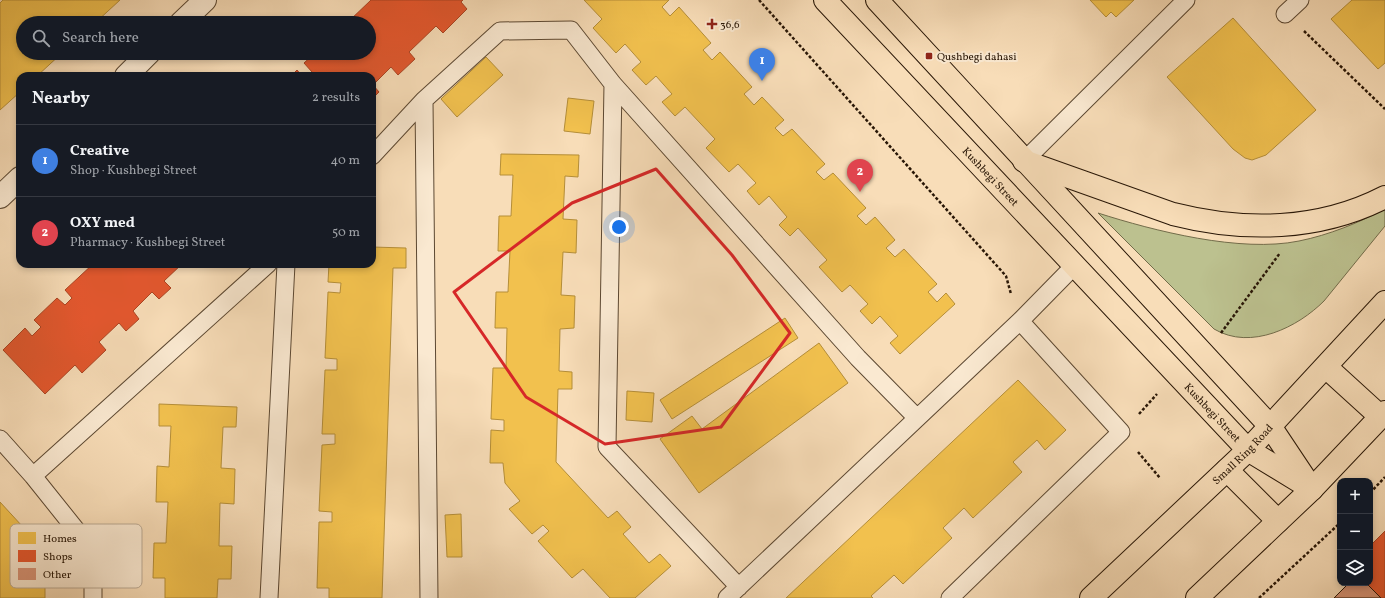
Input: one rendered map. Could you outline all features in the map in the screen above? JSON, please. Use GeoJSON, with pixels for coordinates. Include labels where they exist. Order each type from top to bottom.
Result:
{"type":"FeatureCollection","features":[{"type":"Feature","properties":{"kind":"main road","name":"Kushbegi Street"},"geometry":{"type":"LineString","coordinates":[[825,0],[1248,450],[1312,489]]}},
{"type":"Feature","properties":{"kind":"main road"},"geometry":{"type":"LineString","coordinates":[[877,0],[1270,426],[1312,489]]}},
{"type":"Feature","properties":{"kind":"main road"},"geometry":{"type":"LineString","coordinates":[[1024,161],[1173,214],[1235,226],[1305,224],[1355,210],[1385,197]]}},
{"type":"Feature","properties":{"kind":"main road","name":"Small Ring Road"},"geometry":{"type":"LineString","coordinates":[[1091,598],[1248,450],[1385,302]]}},
{"type":"Feature","properties":{"kind":"main road"},"geometry":{"type":"LineString","coordinates":[[1196,598],[1312,489],[1383,415],[1326,367]]}},
{"type":"Feature","properties":{"kind":"main road"},"geometry":{"type":"LineString","coordinates":[[1227,470],[1278,521]]}},
{"type":"Feature","properties":{"kind":"street"},"geometry":{"type":"LineString","coordinates":[[188,16],[205,0]]}},
{"type":"Feature","properties":{"kind":"street"},"geometry":{"type":"LineString","coordinates":[[130,72],[143,60]]}},
{"type":"Feature","properties":{"kind":"lane"},"geometry":{"type":"LineString","coordinates":[[1024,161],[1186,0]]}},
{"type":"Feature","properties":{"kind":"lane"},"geometry":{"type":"LineString","coordinates":[[1285,14],[1300,0]]}},
{"type":"Feature","properties":{"kind":"lane"},"geometry":{"type":"LineString","coordinates":[[376,152],[424,100],[500,31],[571,30],[613,84],[858,358],[917,418]]}},
{"type":"Feature","properties":{"kind":"lane"},"geometry":{"type":"LineString","coordinates":[[613,84],[607,447],[733,593],[1020,321],[1075,265]]}},
{"type":"Feature","properties":{"kind":"lane"},"geometry":{"type":"LineString","coordinates":[[424,100],[429,598]]}},
{"type":"Feature","properties":{"kind":"lane"},"geometry":{"type":"LineString","coordinates":[[33,476],[264,268]]}},
{"type":"Feature","properties":{"kind":"lane"},"geometry":{"type":"LineString","coordinates":[[269,598],[286,268]]}},
{"type":"Feature","properties":{"kind":"lane"},"geometry":{"type":"LineString","coordinates":[[950,598],[1121,432],[1020,321]]}},
{"type":"Feature","properties":{"kind":"lane"},"geometry":{"type":"LineString","coordinates":[[0,439],[33,476],[72,524]]}},
{"type":"Feature","properties":{"kind":"path"},"geometry":{"type":"LineString","coordinates":[[760,0],[1006,276],[1020,321]]}},
{"type":"Feature","properties":{"kind":"path"},"geometry":{"type":"LineString","coordinates":[[1285,14],[1385,109]]}},
{"type":"Feature","properties":{"kind":"path"},"geometry":{"type":"LineString","coordinates":[[1221,333],[1285,247]]}},
{"type":"Feature","properties":{"kind":"path"},"geometry":{"type":"LineString","coordinates":[[1158,394],[1121,432],[1160,478]]}},
{"type":"Feature","properties":{"kind":"path"},"geometry":{"type":"LineString","coordinates":[[1373,490],[1385,477]]}},
{"type":"Feature","properties":{"kind":"path"},"geometry":{"type":"LineString","coordinates":[[1259,598],[1337,526]]}},
{"type":"Feature","properties":{"kind":"highlighted area"},"geometry":{"type":"Polygon","coordinates":[[[656,169],[732,255],[790,333],[721,427],[605,444],[526,397],[454,292],[572,203],[656,169]]]}},
{"type":"Feature","properties":{"kind":"green space"},"geometry":{"type":"Polygon","coordinates":[[[1385,209],[1385,226],[1324,301],[1313,311],[1288,327],[1273,333],[1258,337],[1243,338],[1228,335],[1214,329],[1098,213],[1145,227],[1198,238],[1251,244],[1276,244],[1299,241],[1332,232],[1354,224],[1385,209]]]}},
{"type":"Feature","properties":{"kind":"building: Homes"},"geometry":{"type":"Polygon","coordinates":[[[3,0],[120,0],[103,16],[16,16],[16,60],[54,60],[41,72],[16,72],[16,96],[0,110],[0,3],[3,0]]]}},
{"type":"Feature","properties":{"kind":"building: Homes"},"geometry":{"type":"Polygon","coordinates":[[[584,0],[669,0],[662,7],[670,16],[679,7],[711,43],[703,50],[712,60],[720,52],[752,87],[744,94],[754,105],[762,97],[784,120],[775,128],[783,136],[792,129],[825,164],[816,172],[824,180],[833,173],[866,208],[857,216],[866,225],[875,217],[895,240],[886,248],[895,257],[904,249],[937,284],[928,292],[937,302],[946,293],[955,304],[900,354],[890,343],[898,336],[880,316],[872,324],[860,311],[868,304],[850,285],[842,292],[819,267],[827,260],[798,228],[790,236],[779,225],[787,217],[769,196],[759,205],[747,191],[756,183],[738,164],[729,172],[706,148],[715,139],[685,107],[675,116],[662,102],[672,94],[656,76],[646,85],[632,70],[641,62],[625,44],[616,53],[593,28],[602,19],[584,0]]]}},
{"type":"Feature","properties":{"kind":"building: Homes"},"geometry":{"type":"Polygon","coordinates":[[[1090,0],[1134,0],[1116,17],[1111,12],[1106,17],[1090,0]]]}},
{"type":"Feature","properties":{"kind":"building: Homes"},"geometry":{"type":"Polygon","coordinates":[[[1352,0],[1385,0],[1385,63],[1378,69],[1331,19],[1352,0]]]}},
{"type":"Feature","properties":{"kind":"building: Homes"},"geometry":{"type":"Polygon","coordinates":[[[1233,18],[1316,110],[1266,155],[1252,160],[1245,158],[1233,149],[1167,77],[1233,18]]]}},
{"type":"Feature","properties":{"kind":"building: Homes"},"geometry":{"type":"Polygon","coordinates":[[[486,57],[503,75],[457,117],[441,99],[486,57]]]}},
{"type":"Feature","properties":{"kind":"building: Homes"},"geometry":{"type":"Polygon","coordinates":[[[568,98],[594,101],[590,134],[564,131],[568,98]]]}},
{"type":"Feature","properties":{"kind":"building: Homes"},"geometry":{"type":"Polygon","coordinates":[[[501,154],[579,155],[578,177],[565,176],[563,219],[577,220],[576,253],[563,252],[561,295],[575,296],[574,328],[560,329],[559,371],[572,372],[572,389],[558,389],[556,462],[608,518],[617,511],[631,527],[623,534],[649,563],[660,554],[671,566],[635,598],[610,598],[583,569],[572,578],[538,541],[549,531],[543,525],[532,534],[509,509],[520,501],[505,483],[503,463],[490,463],[491,430],[504,431],[504,420],[491,419],[493,368],[506,368],[507,328],[495,328],[496,292],[508,292],[510,251],[498,251],[499,216],[511,216],[513,175],[500,175],[501,154]]]}},
{"type":"Feature","properties":{"kind":"building: Homes"},"geometry":{"type":"Polygon","coordinates":[[[376,247],[406,248],[406,268],[393,268],[382,598],[329,598],[329,588],[317,588],[319,522],[332,522],[332,512],[319,511],[322,445],[335,444],[335,434],[322,434],[325,370],[337,370],[337,359],[325,358],[328,292],[340,293],[341,283],[328,282],[329,268],[376,268],[376,247]]]}},
{"type":"Feature","properties":{"kind":"building: Homes"},"geometry":{"type":"Polygon","coordinates":[[[785,318],[798,338],[672,419],[660,400],[785,318]]]}},
{"type":"Feature","properties":{"kind":"building: Homes"},"geometry":{"type":"Polygon","coordinates":[[[819,343],[848,383],[699,493],[660,439],[692,416],[702,429],[819,343]]]}},
{"type":"Feature","properties":{"kind":"building: Homes"},"geometry":{"type":"Polygon","coordinates":[[[1018,380],[1066,430],[1045,450],[1037,440],[1013,462],[1022,472],[973,518],[964,508],[943,528],[952,538],[903,584],[894,575],[871,596],[873,598],[786,598],[1018,380]]]}},
{"type":"Feature","properties":{"kind":"building: Homes"},"geometry":{"type":"Polygon","coordinates":[[[627,391],[654,393],[652,422],[626,420],[627,391]]]}},
{"type":"Feature","properties":{"kind":"building: Homes"},"geometry":{"type":"Polygon","coordinates":[[[159,404],[237,407],[236,427],[223,427],[221,468],[235,469],[234,504],[220,503],[219,546],[232,546],[231,579],[218,579],[217,598],[165,598],[165,578],[153,578],[154,543],[166,543],[168,502],[156,502],[157,466],[169,467],[171,426],[159,426],[159,404]]]}},
{"type":"Feature","properties":{"kind":"building: Homes"},"geometry":{"type":"Polygon","coordinates":[[[0,502],[20,524],[10,524],[10,588],[45,588],[45,598],[0,598],[0,502]]]}},
{"type":"Feature","properties":{"kind":"building: Homes"},"geometry":{"type":"Polygon","coordinates":[[[461,514],[462,557],[447,557],[445,515],[461,514]]]}},
{"type":"Feature","properties":{"kind":"building: Shops"},"geometry":{"type":"Polygon","coordinates":[[[371,0],[463,0],[461,2],[467,9],[443,33],[436,26],[409,52],[415,59],[398,75],[391,67],[376,82],[376,72],[312,72],[304,63],[307,60],[376,60],[376,16],[354,16],[371,0]]]}},
{"type":"Feature","properties":{"kind":"building: Shops"},"geometry":{"type":"Polygon","coordinates":[[[89,268],[178,268],[164,281],[171,288],[159,299],[152,292],[133,311],[139,319],[126,331],[119,323],[99,342],[106,350],[82,373],[75,365],[45,394],[3,350],[25,328],[32,336],[41,327],[34,320],[57,298],[65,305],[72,298],[65,290],[89,268]]]}},
{"type":"Feature","properties":{"kind":"building: Shops"},"geometry":{"type":"Polygon","coordinates":[[[1385,531],[1385,598],[1381,598],[1369,586],[1373,586],[1373,543],[1385,531]]]}},
{"type":"Feature","properties":{"kind":"building: Other"},"geometry":{"type":"Polygon","coordinates":[[[1346,586],[1369,586],[1381,598],[1334,598],[1346,586]]]}},
{"type":"Feature","properties":{"kind":"place","name":"36,6"},"geometry":{"type":"Point","coordinates":[712,24]}},
{"type":"Feature","properties":{"kind":"place","name":"Qushbegi dahasi"},"geometry":{"type":"Point","coordinates":[929,56]}},
{"type":"Feature","properties":{"kind":"place","name":"Creative"},"geometry":{"type":"Point","coordinates":[762,81]}},
{"type":"Feature","properties":{"kind":"place","name":"OXY med"},"geometry":{"type":"Point","coordinates":[860,192]}}]}
